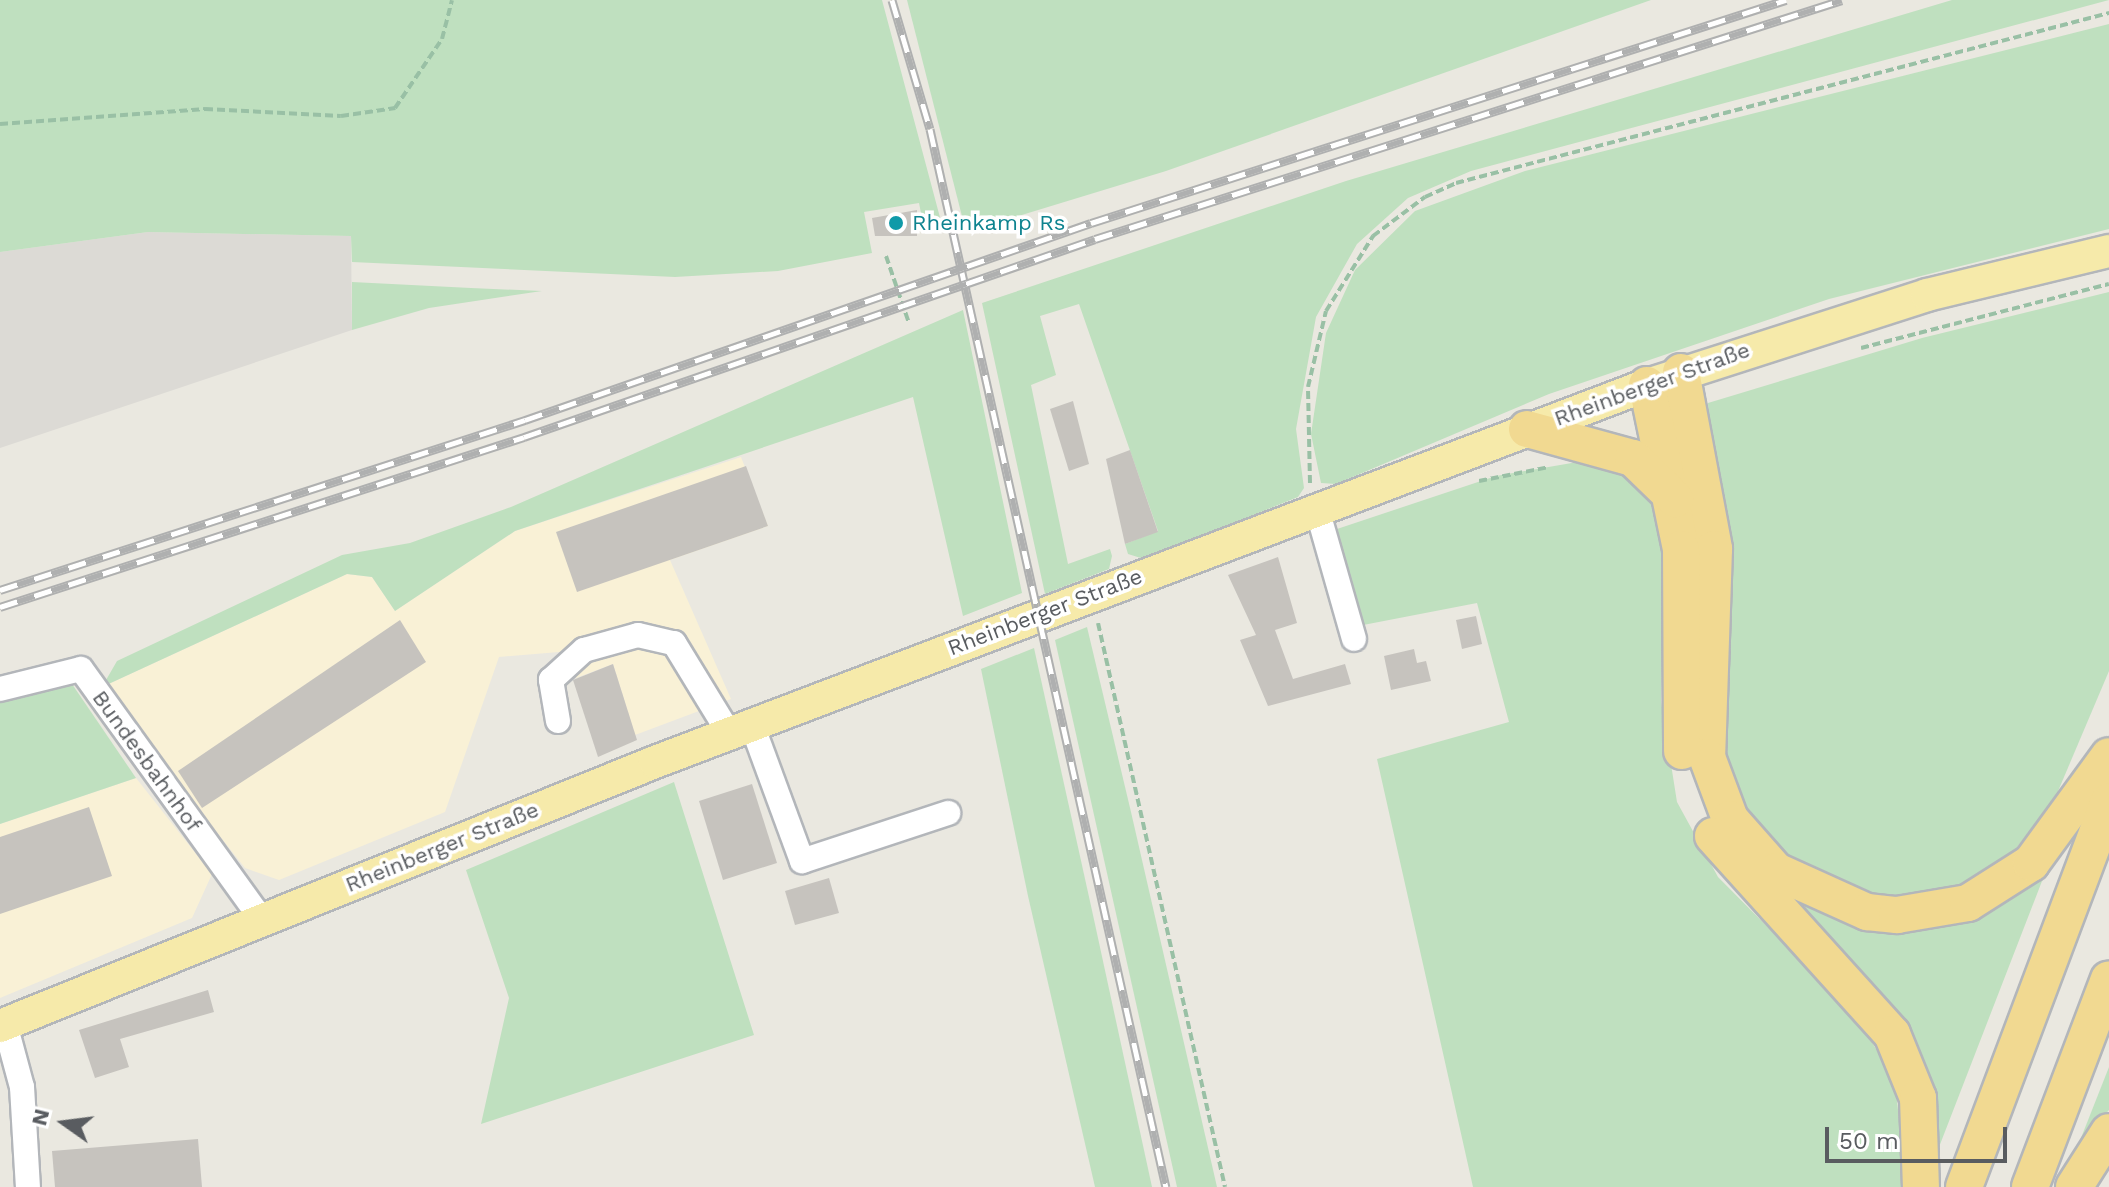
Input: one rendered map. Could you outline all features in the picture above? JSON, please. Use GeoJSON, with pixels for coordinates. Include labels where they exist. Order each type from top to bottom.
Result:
{"type":"FeatureCollection","features":[{"type":"Feature","properties":{"kind":"highway"},"geometry":{"type":"LineString","coordinates":[[1681,372],[1714,549],[1707,757],[1730,819],[1776,871],[1867,912],[1897,915],[1968,903],[2039,855],[2109,756]]}},
{"type":"Feature","properties":{"kind":"highway"},"geometry":{"type":"LineString","coordinates":[[1647,385],[1675,499],[1679,719],[1693,797],[1731,860],[1860,991],[1892,1034],[1918,1098],[1921,1187]]}},
{"type":"Feature","properties":{"kind":"highway"},"geometry":{"type":"LineString","coordinates":[[1527,429],[1633,458],[1675,499]]}},
{"type":"Feature","properties":{"kind":"highway"},"geometry":{"type":"LineString","coordinates":[[1964,1187],[2109,801]]}},
{"type":"Feature","properties":{"kind":"highway"},"geometry":{"type":"LineString","coordinates":[[2030,1187],[2109,979]]}},
{"type":"Feature","properties":{"kind":"highway"},"geometry":{"type":"LineString","coordinates":[[2074,1187],[2109,1132]]}},
{"type":"Feature","properties":{"kind":"main road","name":"Rheinberger Straße"},"geometry":{"type":"LineString","coordinates":[[2,1025],[741,729],[1681,372],[1927,295],[2109,251]]}},
{"type":"Feature","properties":{"kind":"street"},"geometry":{"type":"LineString","coordinates":[[1317,509],[1354,639]]}},
{"type":"Feature","properties":{"kind":"street"},"geometry":{"type":"LineString","coordinates":[[558,721],[551,680],[584,650],[638,635],[674,643],[741,729],[802,861],[948,813]]}},
{"type":"Feature","properties":{"kind":"street","name":"Bundesbahnhof"},"geometry":{"type":"LineString","coordinates":[[0,689],[81,669],[262,920]]}},
{"type":"Feature","properties":{"kind":"street"},"geometry":{"type":"LineString","coordinates":[[2,1025],[22,1087],[28,1187]]}},
{"type":"Feature","properties":{"kind":"path"},"geometry":{"type":"LineString","coordinates":[[0,124],[205,109],[341,116],[395,108],[442,39],[452,0]]}},
{"type":"Feature","properties":{"kind":"path"},"geometry":{"type":"LineString","coordinates":[[1317,509],[1304,432],[1326,311],[1356,255],[1405,209],[1456,183],[2109,13]]}},
{"type":"Feature","properties":{"kind":"path"},"geometry":{"type":"LineString","coordinates":[[886,256],[909,323]]}},
{"type":"Feature","properties":{"kind":"path"},"geometry":{"type":"LineString","coordinates":[[1846,352],[2109,284]]}},
{"type":"Feature","properties":{"kind":"path"},"geometry":{"type":"LineString","coordinates":[[1465,485],[1558,466]]}},
{"type":"Feature","properties":{"kind":"path"},"geometry":{"type":"LineString","coordinates":[[1089,621],[1112,613]]}},
{"type":"Feature","properties":{"kind":"path"},"geometry":{"type":"LineString","coordinates":[[1097,618],[1225,1187]]}},
{"type":"Feature","properties":{"kind":"shaded area"},"geometry":{"type":"Polygon","coordinates":[[[148,232],[351,236],[352,330],[0,448],[0,252],[148,232]]]}},
{"type":"Feature","properties":{"kind":"shaded area"},"geometry":{"type":"Polygon","coordinates":[[[741,457],[768,526],[670,560],[731,699],[635,735],[613,664],[576,678],[571,651],[499,657],[445,812],[279,880],[245,868],[102,687],[347,574],[372,577],[395,611],[515,531],[741,457]]]}},
{"type":"Feature","properties":{"kind":"shaded area"},"geometry":{"type":"Polygon","coordinates":[[[136,778],[212,874],[192,918],[0,998],[0,824],[136,778]]]}},
{"type":"Feature","properties":{"kind":"green space"},"geometry":{"type":"Polygon","coordinates":[[[0,0],[882,0],[942,225],[924,228],[919,203],[864,212],[872,253],[778,271],[675,277],[352,262],[351,236],[148,232],[0,252],[0,0]]]}},
{"type":"Feature","properties":{"kind":"green space"},"geometry":{"type":"Polygon","coordinates":[[[907,0],[1651,0],[1166,171],[966,232],[907,0]]]}},
{"type":"Feature","properties":{"kind":"green space"},"geometry":{"type":"Polygon","coordinates":[[[1952,0],[2109,0],[1471,171],[1408,198],[1357,244],[1316,317],[1296,429],[1304,488],[1298,497],[1144,559],[1128,554],[1125,544],[1158,531],[1079,304],[1040,316],[1056,375],[1031,385],[1068,564],[1110,549],[1112,556],[1109,569],[1045,594],[982,303],[1346,181],[1952,0]]]}},
{"type":"Feature","properties":{"kind":"green space"},"geometry":{"type":"Polygon","coordinates":[[[2109,24],[2109,229],[1829,299],[1549,394],[1336,484],[1321,483],[1311,434],[1326,333],[1355,270],[1415,211],[1525,171],[2109,24]]]}},
{"type":"Feature","properties":{"kind":"green space"},"geometry":{"type":"Polygon","coordinates":[[[352,282],[542,291],[429,308],[352,330],[352,282]]]}},
{"type":"Feature","properties":{"kind":"green space"},"geometry":{"type":"Polygon","coordinates":[[[2109,292],[2109,671],[2053,803],[2000,868],[1938,898],[1866,896],[1805,874],[1761,838],[1724,770],[1708,403],[1922,338],[2109,292]]]}},
{"type":"Feature","properties":{"kind":"green space"},"geometry":{"type":"Polygon","coordinates":[[[963,310],[1022,593],[963,616],[913,397],[515,531],[395,611],[372,577],[347,574],[102,687],[117,661],[342,555],[410,543],[511,507],[963,310]]]}},
{"type":"Feature","properties":{"kind":"green space"},"geometry":{"type":"Polygon","coordinates":[[[1589,460],[1618,468],[1651,496],[1665,538],[1661,701],[1677,802],[1718,877],[1857,1017],[1895,1081],[1906,1187],[1473,1187],[1377,759],[1509,722],[1477,603],[1358,626],[1334,530],[1496,476],[1589,460]]]}},
{"type":"Feature","properties":{"kind":"green space"},"geometry":{"type":"Polygon","coordinates":[[[1087,627],[1217,1187],[1177,1187],[1055,640],[1087,627]]]}},
{"type":"Feature","properties":{"kind":"green space"},"geometry":{"type":"Polygon","coordinates":[[[1034,648],[1152,1187],[1095,1187],[1028,896],[981,669],[1034,648]]]}},
{"type":"Feature","properties":{"kind":"green space"},"geometry":{"type":"Polygon","coordinates":[[[72,684],[136,778],[0,824],[0,693],[72,684]]]}},
{"type":"Feature","properties":{"kind":"green space"},"geometry":{"type":"Polygon","coordinates":[[[674,782],[754,1035],[481,1124],[509,998],[466,870],[674,782]]]}},
{"type":"Feature","properties":{"kind":"green space"},"geometry":{"type":"Polygon","coordinates":[[[2049,863],[1934,1160],[1918,1081],[1781,890],[1862,922],[2049,863]]]}},
{"type":"Feature","properties":{"kind":"green space"},"geometry":{"type":"Polygon","coordinates":[[[2109,1067],[2109,1110],[2079,1143],[2109,1067]]]}},
{"type":"Feature","properties":{"kind":"building","name":"Rheinkamp Rs"},"geometry":{"type":"Polygon","coordinates":[[[917,210],[917,236],[875,236],[872,218],[917,210]]]}},
{"type":"Feature","properties":{"kind":"building"},"geometry":{"type":"Polygon","coordinates":[[[1073,401],[1089,464],[1069,471],[1050,409],[1073,401]]]}},
{"type":"Feature","properties":{"kind":"building"},"geometry":{"type":"Polygon","coordinates":[[[1130,450],[1158,532],[1125,544],[1106,459],[1130,450]]]}},
{"type":"Feature","properties":{"kind":"building"},"geometry":{"type":"Polygon","coordinates":[[[746,466],[768,526],[577,592],[556,532],[746,466]]]}},
{"type":"Feature","properties":{"kind":"building"},"geometry":{"type":"Polygon","coordinates":[[[1278,557],[1297,623],[1275,630],[1293,679],[1345,664],[1351,684],[1268,706],[1240,640],[1256,635],[1228,575],[1278,557]]]}},
{"type":"Feature","properties":{"kind":"building"},"geometry":{"type":"Polygon","coordinates":[[[1476,616],[1482,644],[1462,649],[1456,620],[1476,616]]]}},
{"type":"Feature","properties":{"kind":"building"},"geometry":{"type":"Polygon","coordinates":[[[400,620],[426,662],[202,808],[178,771],[400,620]]]}},
{"type":"Feature","properties":{"kind":"building"},"geometry":{"type":"Polygon","coordinates":[[[1414,649],[1417,663],[1426,661],[1431,681],[1391,690],[1384,656],[1414,649]]]}},
{"type":"Feature","properties":{"kind":"building"},"geometry":{"type":"Polygon","coordinates":[[[613,664],[637,740],[598,757],[573,680],[613,664]]]}},
{"type":"Feature","properties":{"kind":"building"},"geometry":{"type":"Polygon","coordinates":[[[752,784],[777,863],[723,880],[699,801],[752,784]]]}},
{"type":"Feature","properties":{"kind":"building"},"geometry":{"type":"Polygon","coordinates":[[[89,807],[112,876],[0,914],[0,837],[89,807]]]}},
{"type":"Feature","properties":{"kind":"building"},"geometry":{"type":"Polygon","coordinates":[[[829,878],[839,913],[795,925],[785,891],[829,878]]]}},
{"type":"Feature","properties":{"kind":"building"},"geometry":{"type":"Polygon","coordinates":[[[208,990],[214,1012],[120,1039],[129,1067],[95,1078],[79,1030],[208,990]]]}},
{"type":"Feature","properties":{"kind":"building"},"geometry":{"type":"Polygon","coordinates":[[[198,1139],[202,1187],[55,1187],[52,1151],[198,1139]]]}},
{"type":"Feature","properties":{"kind":"railway"},"geometry":{"type":"LineString","coordinates":[[892,0],[930,129],[1166,1187]]}},
{"type":"Feature","properties":{"kind":"railway"},"geometry":{"type":"LineString","coordinates":[[0,590],[525,420],[1091,223],[1786,0]]}},
{"type":"Feature","properties":{"kind":"railway"},"geometry":{"type":"LineString","coordinates":[[0,607],[524,437],[1095,239],[1842,0]]}},
{"type":"Feature","properties":{"kind":"place","name":"Rheinkamp Rs"},"geometry":{"type":"Point","coordinates":[896,223]}}]}
